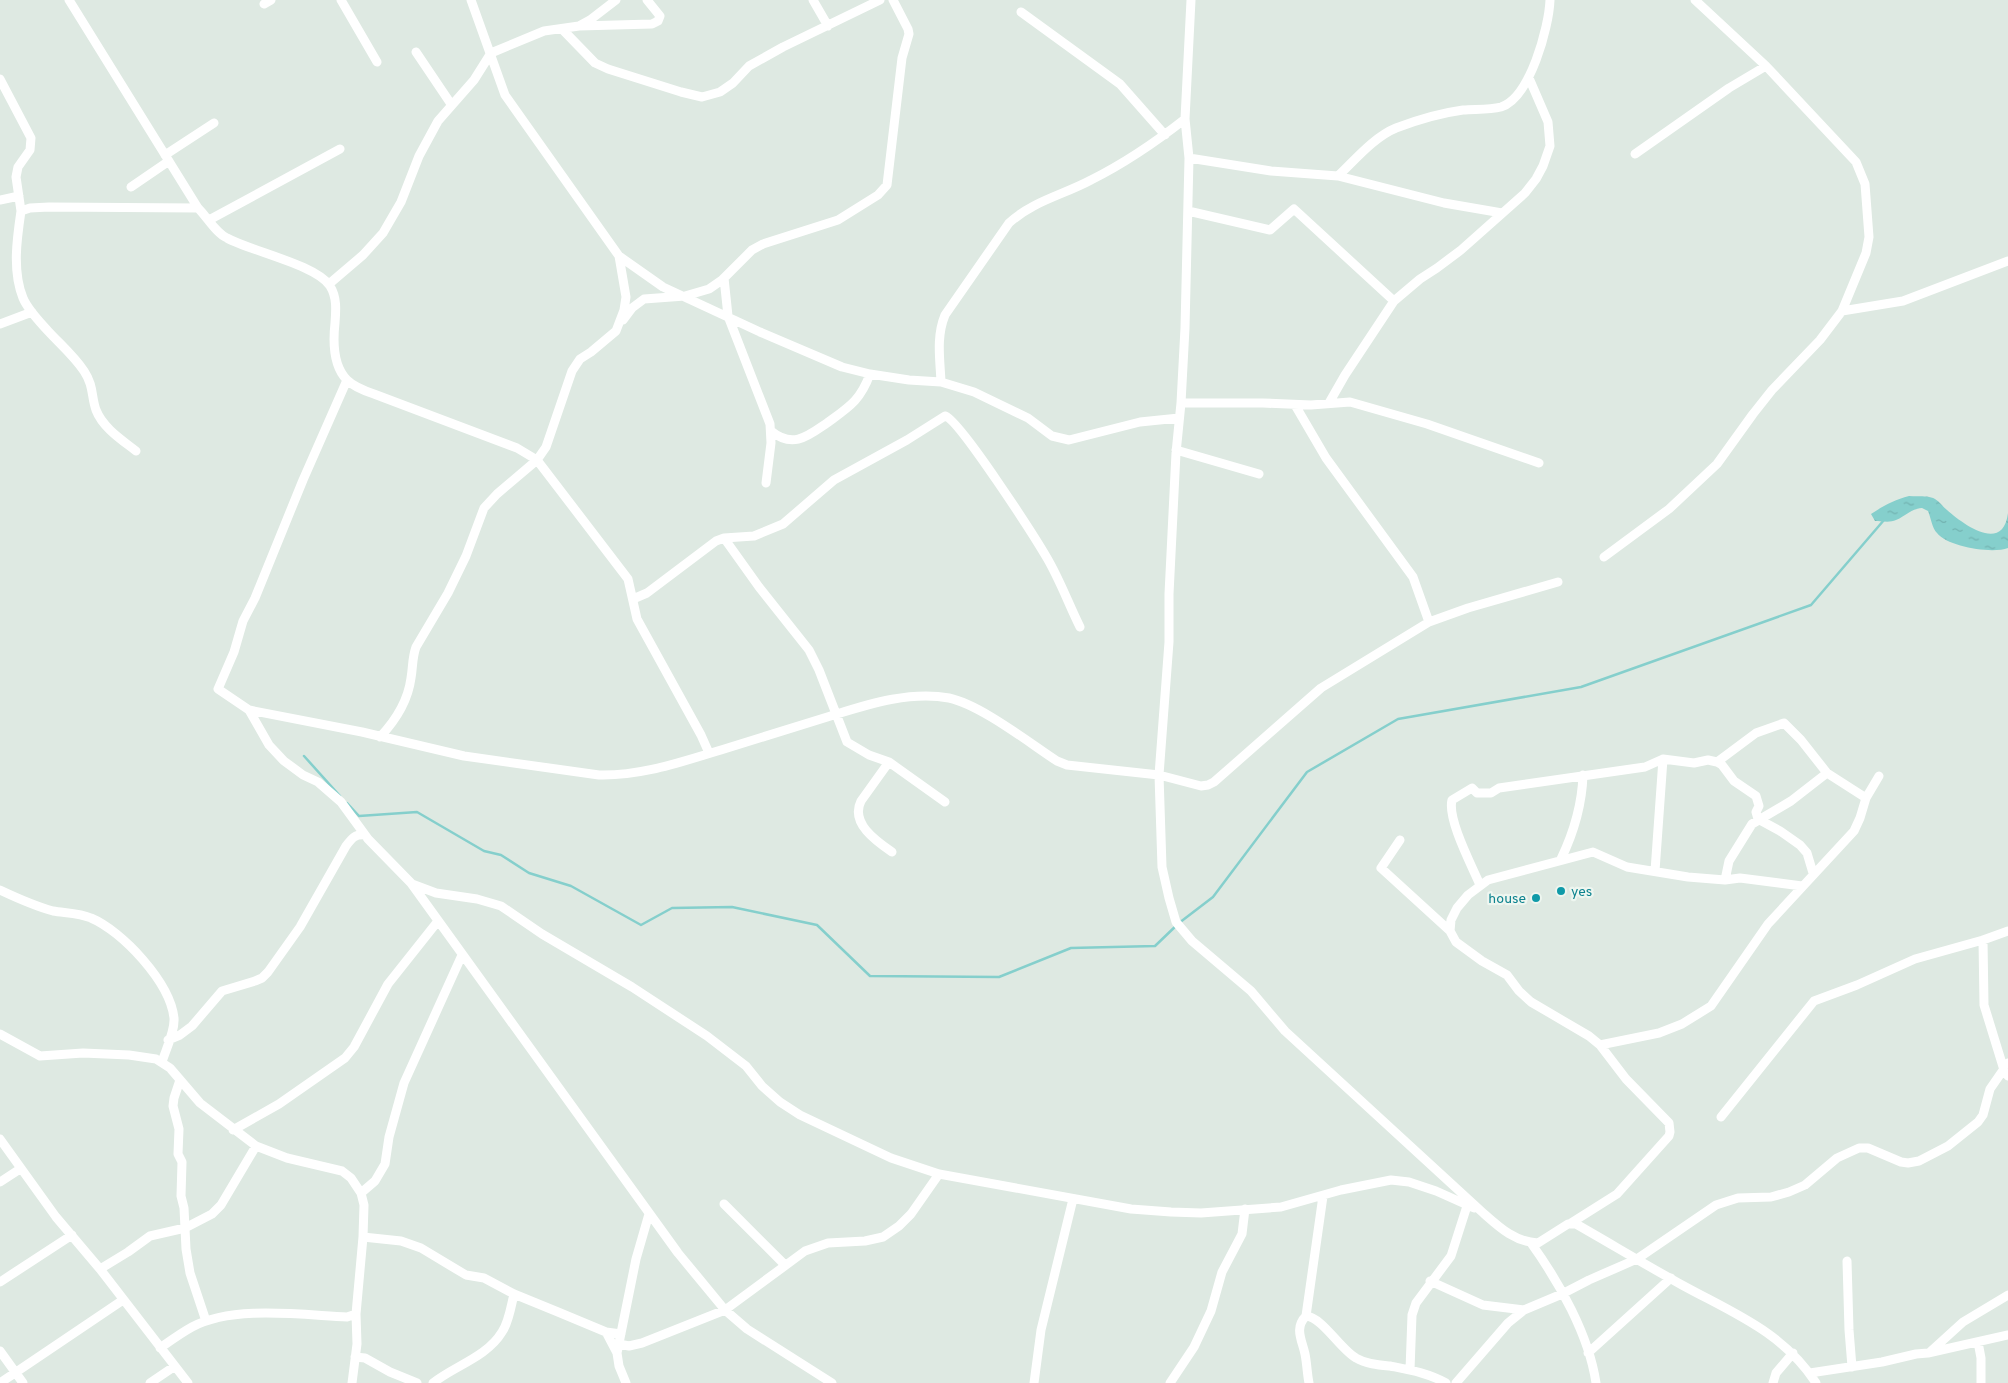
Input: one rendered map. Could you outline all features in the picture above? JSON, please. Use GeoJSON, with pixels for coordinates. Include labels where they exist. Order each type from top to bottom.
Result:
{"type":"FeatureCollection","features":[{"type":"Feature","properties":{"kind":"street"},"geometry":{"type":"LineString","coordinates":[[69,0],[198,208],[225,238],[292,262],[329,284],[334,295],[336,310],[333,341],[335,353],[340,369],[347,380],[374,394],[517,448],[538,460],[628,579],[637,619],[709,753]]}},
{"type":"Feature","properties":{"kind":"street"},"geometry":{"type":"LineString","coordinates":[[342,0],[377,62]]}},
{"type":"Feature","properties":{"kind":"street"},"geometry":{"type":"LineString","coordinates":[[471,0],[505,95],[619,256],[663,287],[760,332],[842,367],[870,374],[909,380],[941,382],[974,392],[1028,418],[1052,436],[1062,439],[1069,440],[1140,422],[1179,418]]}},
{"type":"Feature","properties":{"kind":"street"},"geometry":{"type":"LineString","coordinates":[[579,26],[616,0]]}},
{"type":"Feature","properties":{"kind":"street"},"geometry":{"type":"LineString","coordinates":[[329,284],[363,255],[383,233],[401,202],[426,140],[451,104],[474,80],[491,53],[544,31],[579,26],[652,24],[658,21],[660,16],[647,0]]}},
{"type":"Feature","properties":{"kind":"street"},"geometry":{"type":"LineString","coordinates":[[813,0],[828,26]]}},
{"type":"Feature","properties":{"kind":"street"},"geometry":{"type":"LineString","coordinates":[[562,29],[596,63],[608,69],[681,92],[702,96],[720,92],[749,66],[783,46],[880,0]]}},
{"type":"Feature","properties":{"kind":"street"},"geometry":{"type":"LineString","coordinates":[[380,737],[393,723],[401,709],[410,685],[416,647],[448,593],[466,556],[484,508],[497,494],[538,460],[546,447],[572,371],[580,359],[616,330],[632,308],[644,299],[685,296],[709,289],[724,278],[752,250],[763,244],[838,220],[878,195],[887,185],[902,58],[909,34],[908,28],[893,0]]}},
{"type":"Feature","properties":{"kind":"street"},"geometry":{"type":"LineString","coordinates":[[1191,0],[1185,119],[1189,158],[1185,328],[1181,403],[1176,450],[1169,594],[1169,642],[1159,775],[1162,867],[1176,922],[1192,941],[1252,991],[1285,1031],[1481,1211],[1509,1234],[1538,1243],[1617,1194],[1666,1139],[1670,1132],[1666,1120],[1626,1079],[1600,1045],[1531,1002],[1519,991],[1507,975],[1462,948],[1450,931],[1381,868],[1400,840]]}},
{"type":"Feature","properties":{"kind":"street"},"geometry":{"type":"LineString","coordinates":[[1338,176],[1376,141],[1394,129],[1460,110],[1500,107],[1511,102],[1529,78],[1549,14],[1550,0]]}},
{"type":"Feature","properties":{"kind":"street"},"geometry":{"type":"LineString","coordinates":[[1604,557],[1669,509],[1717,464],[1753,414],[1787,373],[1820,340],[1842,311],[1866,254],[1869,237],[1865,184],[1856,162],[1766,66],[1695,0]]}},
{"type":"Feature","properties":{"kind":"street"},"geometry":{"type":"LineString","coordinates":[[1021,12],[1120,84],[1165,135]]}},
{"type":"Feature","properties":{"kind":"street"},"geometry":{"type":"LineString","coordinates":[[416,52],[451,104]]}},
{"type":"Feature","properties":{"kind":"street"},"geometry":{"type":"LineString","coordinates":[[1635,154],[1722,93],[1766,66]]}},
{"type":"Feature","properties":{"kind":"street"},"geometry":{"type":"LineString","coordinates":[[0,78],[31,138],[30,150],[18,167],[16,176],[21,211],[17,235],[16,261],[23,299],[32,312],[83,370],[92,387],[96,410],[105,423],[136,451]]}},
{"type":"Feature","properties":{"kind":"street"},"geometry":{"type":"LineString","coordinates":[[1329,403],[1345,375],[1394,301],[1420,279],[1461,250],[1525,193],[1536,179],[1550,146],[1548,122],[1529,78]]}},
{"type":"Feature","properties":{"kind":"street"},"geometry":{"type":"LineString","coordinates":[[941,382],[939,340],[940,328],[945,315],[1009,223],[1018,214],[1035,204],[1091,180],[1165,135],[1185,119]]}},
{"type":"Feature","properties":{"kind":"street"},"geometry":{"type":"LineString","coordinates":[[131,187],[214,123]]}},
{"type":"Feature","properties":{"kind":"street"},"geometry":{"type":"LineString","coordinates":[[209,220],[340,150]]}},
{"type":"Feature","properties":{"kind":"street"},"geometry":{"type":"LineString","coordinates":[[1189,158],[1272,171],[1338,176],[1444,203],[1502,213]]}},
{"type":"Feature","properties":{"kind":"street"},"geometry":{"type":"LineString","coordinates":[[0,200],[19,196]]}},
{"type":"Feature","properties":{"kind":"street"},"geometry":{"type":"LineString","coordinates":[[21,211],[30,208],[198,208]]}},
{"type":"Feature","properties":{"kind":"street"},"geometry":{"type":"LineString","coordinates":[[1188,211],[1270,230],[1294,209],[1394,301]]}},
{"type":"Feature","properties":{"kind":"street"},"geometry":{"type":"LineString","coordinates":[[616,330],[624,310],[626,297],[619,256]]}},
{"type":"Feature","properties":{"kind":"street"},"geometry":{"type":"LineString","coordinates":[[1842,311],[1903,301],[2008,261]]}},
{"type":"Feature","properties":{"kind":"street"},"geometry":{"type":"LineString","coordinates":[[724,278],[728,316],[745,356],[772,431],[766,483]]}},
{"type":"Feature","properties":{"kind":"street"},"geometry":{"type":"LineString","coordinates":[[0,324],[32,312]]}},
{"type":"Feature","properties":{"kind":"street"},"geometry":{"type":"LineString","coordinates":[[772,431],[788,440],[807,437],[852,406],[864,390],[870,374]]}},
{"type":"Feature","properties":{"kind":"street"},"geometry":{"type":"LineString","coordinates":[[347,380],[303,480],[255,598],[243,622],[234,652],[218,689],[249,710],[464,756],[599,775],[621,776],[665,768],[863,706],[908,697],[950,698],[970,706],[1057,761],[1067,765],[1159,775],[1202,786],[1208,785],[1321,688],[1429,622],[1468,608],[1558,582]]}},
{"type":"Feature","properties":{"kind":"street"},"geometry":{"type":"LineString","coordinates":[[1181,403],[1295,405],[1350,402],[1427,424],[1539,464]]}},
{"type":"Feature","properties":{"kind":"street"},"geometry":{"type":"LineString","coordinates":[[1295,405],[1326,458],[1412,577],[1429,622]]}},
{"type":"Feature","properties":{"kind":"street"},"geometry":{"type":"LineString","coordinates":[[633,599],[647,593],[716,541],[724,538],[754,536],[783,524],[834,480],[908,440],[940,418],[949,416],[974,448],[1048,559],[1080,627]]}},
{"type":"Feature","properties":{"kind":"street"},"geometry":{"type":"LineString","coordinates":[[1176,450],[1259,474]]}},
{"type":"Feature","properties":{"kind":"street"},"geometry":{"type":"LineString","coordinates":[[724,538],[759,587],[809,650],[847,742],[862,752],[889,762],[945,802]]}},
{"type":"Feature","properties":{"kind":"street"},"geometry":{"type":"LineString","coordinates":[[249,710],[269,745],[284,761],[328,790],[341,802],[365,835],[411,883],[649,1214],[725,1310],[747,1328],[832,1383]]}},
{"type":"Feature","properties":{"kind":"street"},"geometry":{"type":"LineString","coordinates":[[1717,762],[1756,733],[1784,723],[1801,740],[1827,773],[1866,798]]}},
{"type":"Feature","properties":{"kind":"street"},"geometry":{"type":"LineString","coordinates":[[1655,870],[1663,759]]}},
{"type":"Feature","properties":{"kind":"street"},"geometry":{"type":"LineString","coordinates":[[1480,885],[1464,851],[1452,813],[1452,800],[1472,788],[1477,793],[1491,793],[1499,788],[1645,767],[1663,759],[1694,763],[1708,760],[1722,765],[1734,781],[1756,796],[1759,806],[1756,812],[1758,819],[1780,831],[1800,845],[1807,853],[1813,873]]}},
{"type":"Feature","properties":{"kind":"street"},"geometry":{"type":"LineString","coordinates":[[889,762],[860,801],[857,814],[860,822],[874,840],[892,852]]}},
{"type":"Feature","properties":{"kind":"street"},"geometry":{"type":"LineString","coordinates":[[1725,880],[1732,856],[1752,824],[1791,801],[1827,773]]}},
{"type":"Feature","properties":{"kind":"street"},"geometry":{"type":"LineString","coordinates":[[1561,859],[1578,816],[1582,796],[1583,775]]}},
{"type":"Feature","properties":{"kind":"street"},"geometry":{"type":"LineString","coordinates":[[1600,1045],[1659,1033],[1682,1024],[1711,1006],[1768,924],[1813,873],[1854,831],[1866,798],[1879,776]]}},
{"type":"Feature","properties":{"kind":"street"},"geometry":{"type":"LineString","coordinates":[[168,1040],[176,1038],[192,1026],[222,991],[262,978],[300,927],[346,846],[358,834],[365,835]]}},
{"type":"Feature","properties":{"kind":"street"},"geometry":{"type":"LineString","coordinates":[[1450,931],[1451,920],[1457,908],[1468,895],[1488,880],[1593,852],[1627,867],[1688,876],[1725,880],[1740,878],[1802,886]]}},
{"type":"Feature","properties":{"kind":"street"},"geometry":{"type":"LineString","coordinates":[[411,883],[436,892],[477,899],[502,906],[542,934],[632,987],[714,1041],[746,1066],[768,1091],[800,1115],[891,1158],[939,1174],[1132,1209],[1201,1213],[1281,1207],[1391,1180],[1409,1182],[1436,1191],[1481,1211]]}},
{"type":"Feature","properties":{"kind":"street"},"geometry":{"type":"LineString","coordinates":[[0,890],[23,901],[52,910],[89,917],[107,927],[137,954],[152,972],[166,995],[174,1016],[174,1024],[162,1062]]}},
{"type":"Feature","properties":{"kind":"street"},"geometry":{"type":"LineString","coordinates":[[233,1130],[279,1104],[344,1058],[354,1047],[388,984],[438,921]]}},
{"type":"Feature","properties":{"kind":"street"},"geometry":{"type":"LineString","coordinates":[[1720,1116],[1814,1001],[1857,985],[1916,959],[2008,931]]}},
{"type":"Feature","properties":{"kind":"street"},"geometry":{"type":"LineString","coordinates":[[1456,1383],[1508,1323],[1524,1310],[1637,1258],[1716,1205],[1738,1198],[1770,1197],[1789,1192],[1805,1184],[1837,1158],[1850,1151],[1868,1148],[1901,1162],[1919,1161],[1948,1146],[1978,1122],[1983,1115],[1990,1089],[2007,1070],[1984,1005],[1983,940]]}},
{"type":"Feature","properties":{"kind":"street"},"geometry":{"type":"LineString","coordinates":[[361,1193],[375,1180],[385,1164],[389,1138],[404,1083],[462,955]]}},
{"type":"Feature","properties":{"kind":"street"},"geometry":{"type":"LineString","coordinates":[[0,1034],[40,1056],[82,1053],[156,1058],[180,1080],[200,1103],[256,1146],[287,1158],[342,1171],[351,1178],[361,1193],[364,1205],[356,1314],[357,1344],[352,1383]]}},
{"type":"Feature","properties":{"kind":"street"},"geometry":{"type":"LineString","coordinates":[[180,1080],[173,1106],[180,1129],[178,1154],[182,1162],[181,1196],[190,1273],[206,1321]]}},
{"type":"Feature","properties":{"kind":"street"},"geometry":{"type":"LineString","coordinates":[[0,1139],[20,1169],[72,1236],[100,1268],[188,1383]]}},
{"type":"Feature","properties":{"kind":"street"},"geometry":{"type":"LineString","coordinates":[[100,1268],[128,1252],[150,1236],[185,1228],[212,1214],[221,1205],[256,1146]]}},
{"type":"Feature","properties":{"kind":"street"},"geometry":{"type":"LineString","coordinates":[[0,1182],[20,1169]]}},
{"type":"Feature","properties":{"kind":"street"},"geometry":{"type":"LineString","coordinates":[[618,1348],[642,1343],[725,1310],[805,1251],[828,1243],[865,1241],[883,1237],[899,1226],[911,1214],[939,1174]]}},
{"type":"Feature","properties":{"kind":"street"},"geometry":{"type":"LineString","coordinates":[[1309,1383],[1299,1330],[1300,1322],[1306,1316],[1323,1196]]}},
{"type":"Feature","properties":{"kind":"street"},"geometry":{"type":"LineString","coordinates":[[1034,1383],[1041,1330],[1073,1199]]}},
{"type":"Feature","properties":{"kind":"street"},"geometry":{"type":"LineString","coordinates":[[724,1204],[785,1266]]}},
{"type":"Feature","properties":{"kind":"street"},"geometry":{"type":"LineString","coordinates":[[1410,1370],[1412,1315],[1416,1303],[1430,1281],[1451,1256],[1467,1206]]}},
{"type":"Feature","properties":{"kind":"street"},"geometry":{"type":"LineString","coordinates":[[1170,1383],[1194,1347],[1211,1311],[1222,1272],[1242,1234],[1245,1209]]}},
{"type":"Feature","properties":{"kind":"street"},"geometry":{"type":"LineString","coordinates":[[626,1383],[619,1366],[618,1348],[636,1259],[649,1214]]}},
{"type":"Feature","properties":{"kind":"street"},"geometry":{"type":"LineString","coordinates":[[1571,1223],[1753,1324],[1793,1353],[1816,1383]]}},
{"type":"Feature","properties":{"kind":"street"},"geometry":{"type":"LineString","coordinates":[[0,1282],[72,1236]]}},
{"type":"Feature","properties":{"kind":"street"},"geometry":{"type":"LineString","coordinates":[[363,1237],[401,1241],[421,1248],[466,1275],[484,1278],[514,1294],[606,1332],[621,1334]]}},
{"type":"Feature","properties":{"kind":"street"},"geometry":{"type":"LineString","coordinates":[[1531,1242],[1544,1261],[1579,1327],[1594,1368],[1596,1383]]}},
{"type":"Feature","properties":{"kind":"street"},"geometry":{"type":"LineString","coordinates":[[1847,1261],[1852,1367]]}},
{"type":"Feature","properties":{"kind":"street"},"geometry":{"type":"LineString","coordinates":[[1588,1353],[1671,1278]]}},
{"type":"Feature","properties":{"kind":"street"},"geometry":{"type":"LineString","coordinates":[[1430,1281],[1483,1306],[1524,1310]]}},
{"type":"Feature","properties":{"kind":"street"},"geometry":{"type":"LineString","coordinates":[[432,1383],[444,1374],[470,1361],[503,1332],[514,1294]]}},
{"type":"Feature","properties":{"kind":"street"},"geometry":{"type":"LineString","coordinates":[[1928,1354],[1963,1322],[2008,1296]]}},
{"type":"Feature","properties":{"kind":"street"},"geometry":{"type":"LineString","coordinates":[[0,1383],[123,1300]]}},
{"type":"Feature","properties":{"kind":"street"},"geometry":{"type":"LineString","coordinates":[[160,1348],[192,1327],[206,1321],[246,1314],[347,1317],[356,1314]]}},
{"type":"Feature","properties":{"kind":"street"},"geometry":{"type":"LineString","coordinates":[[1306,1316],[1310,1316],[1318,1322],[1355,1358],[1364,1362],[1410,1370],[1446,1383]]}},
{"type":"Feature","properties":{"kind":"street"},"geometry":{"type":"LineString","coordinates":[[606,1332],[618,1348]]}},
{"type":"Feature","properties":{"kind":"street"},"geometry":{"type":"LineString","coordinates":[[1810,1373],[1882,1362],[1916,1354],[1928,1354],[2008,1335]]}},
{"type":"Feature","properties":{"kind":"street"},"geometry":{"type":"LineString","coordinates":[[1978,1342],[1981,1358],[1981,1383]]}},
{"type":"Feature","properties":{"kind":"street"},"geometry":{"type":"LineString","coordinates":[[0,1351],[23,1383]]}},
{"type":"Feature","properties":{"kind":"street"},"geometry":{"type":"LineString","coordinates":[[1773,1383],[1776,1373],[1793,1353]]}},
{"type":"Feature","properties":{"kind":"street"},"geometry":{"type":"LineString","coordinates":[[355,1357],[365,1358],[390,1372],[418,1383]]}},
{"type":"Feature","properties":{"kind":"street"},"geometry":{"type":"LineString","coordinates":[[150,1383],[175,1366]]}},
{"type":"Feature","properties":{"kind":"water"},"geometry":{"type":"Polygon","coordinates":[[[1909,496],[1935,499],[1972,528],[1991,534],[1999,532],[2005,525],[2008,513],[2008,548],[1981,550],[1950,542],[1935,531],[1928,511],[1922,508],[1914,510],[1894,521],[1875,521],[1871,514],[1898,499],[1909,496]]]}},
{"type":"Feature","properties":{"kind":"waterway"},"geometry":{"type":"LineString","coordinates":[[347,803],[359,816],[417,812],[484,851],[501,855],[529,873],[571,886],[641,925],[672,908],[732,907],[817,925],[870,976],[999,977],[1071,948],[1155,946],[1179,923],[1213,897],[1307,772],[1398,719],[1581,687],[1811,605],[1884,520]]}},
{"type":"Feature","properties":{"kind":"waterway"},"geometry":{"type":"LineString","coordinates":[[304,756],[340,796]]}},
{"type":"Feature","properties":{"kind":"place","name":"yes"},"geometry":{"type":"Point","coordinates":[1561,891]}},
{"type":"Feature","properties":{"kind":"place","name":"house"},"geometry":{"type":"Point","coordinates":[1536,898]}}]}
